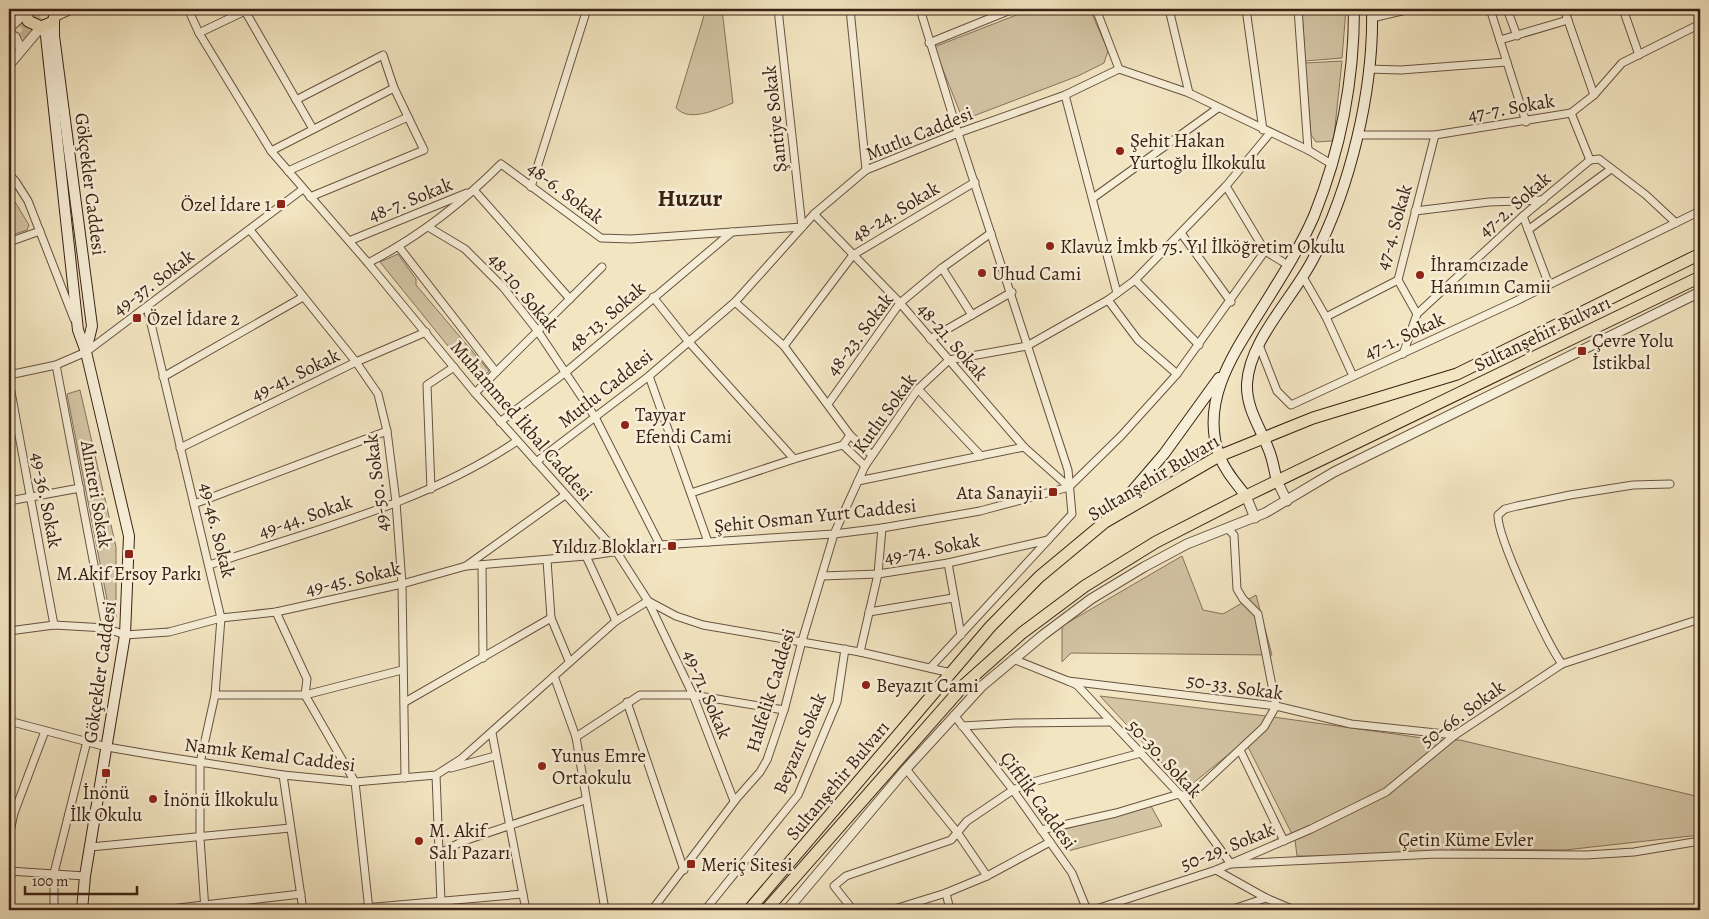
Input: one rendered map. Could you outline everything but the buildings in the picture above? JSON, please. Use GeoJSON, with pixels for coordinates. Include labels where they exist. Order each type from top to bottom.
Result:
{"type":"FeatureCollection","features":[{"type":"Feature","properties":{"kind":"main road"},"geometry":{"type":"LineString","coordinates":[[1105,522],[1164,454],[1227,367],[1288,265],[1312,218],[1333,165],[1342,131],[1348,92],[1354,9]]}},
{"type":"Feature","properties":{"kind":"main road"},"geometry":{"type":"LineString","coordinates":[[25,10],[31,24],[42,27],[56,15]]}},
{"type":"Feature","properties":{"kind":"main road"},"geometry":{"type":"LineString","coordinates":[[1276,482],[1270,453],[1251,410],[1247,386],[1249,366],[1259,345],[1303,277],[1318,249],[1341,196],[1358,135],[1368,69],[1372,13]]}},
{"type":"Feature","properties":{"kind":"main road","name":"Gökçekler Caddesi"},"geometry":{"type":"LineString","coordinates":[[56,15],[54,36],[92,326],[86,352]]}},
{"type":"Feature","properties":{"kind":"main road","name":"Gökçekler Caddesi"},"geometry":{"type":"LineString","coordinates":[[42,27],[46,36],[78,330],[86,352],[129,536],[125,635],[85,876],[82,910]]}},
{"type":"Feature","properties":{"kind":"main road","name":"Sultanşehir Bulvarı"},"geometry":{"type":"LineString","coordinates":[[749,910],[951,673],[1038,577],[1105,522],[1219,456],[1313,418],[1457,374],[1700,254]]}},
{"type":"Feature","properties":{"kind":"main road","name":"Sultanşehir Bulvarı"},"geometry":{"type":"LineString","coordinates":[[766,910],[948,702],[976,673],[1022,633],[1085,586],[1156,542],[1246,496],[1700,276]]}},
{"type":"Feature","properties":{"kind":"main road"},"geometry":{"type":"LineString","coordinates":[[1227,367],[1214,404],[1213,431],[1219,456],[1228,475],[1246,496]]}},
{"type":"Feature","properties":{"kind":"street"},"geometry":{"type":"LineString","coordinates":[[56,15],[71,9]]}},
{"type":"Feature","properties":{"kind":"street","name":"Muhammed İkbal Caddesi"},"geometry":{"type":"LineString","coordinates":[[188,9],[199,33],[271,151],[350,241],[500,422],[616,551],[648,602]]}},
{"type":"Feature","properties":{"kind":"street"},"geometry":{"type":"LineString","coordinates":[[531,187],[587,9]]}},
{"type":"Feature","properties":{"kind":"street","name":"Şantiye Sokak"},"geometry":{"type":"LineString","coordinates":[[778,9],[802,227]]}},
{"type":"Feature","properties":{"kind":"street"},"geometry":{"type":"LineString","coordinates":[[850,9],[866,170]]}},
{"type":"Feature","properties":{"kind":"street"},"geometry":{"type":"LineString","coordinates":[[920,9],[958,134],[1012,292],[1027,346],[1068,470],[1068,488],[1072,514],[930,668]]}},
{"type":"Feature","properties":{"kind":"street"},"geometry":{"type":"LineString","coordinates":[[929,43],[1004,10],[1013,9]]}},
{"type":"Feature","properties":{"kind":"street"},"geometry":{"type":"LineString","coordinates":[[1096,9],[1119,69],[1189,93],[1308,150],[1333,165]]}},
{"type":"Feature","properties":{"kind":"street"},"geometry":{"type":"LineString","coordinates":[[1169,9],[1189,93]]}},
{"type":"Feature","properties":{"kind":"street"},"geometry":{"type":"LineString","coordinates":[[949,360],[1027,346],[1108,300],[1135,280],[1226,186],[1267,132],[1246,9]]}},
{"type":"Feature","properties":{"kind":"street"},"geometry":{"type":"LineString","coordinates":[[1298,9],[1308,150]]}},
{"type":"Feature","properties":{"kind":"street"},"geometry":{"type":"LineString","coordinates":[[1372,13],[1410,9]]}},
{"type":"Feature","properties":{"kind":"street"},"geometry":{"type":"LineString","coordinates":[[1490,9],[1526,122]]}},
{"type":"Feature","properties":{"kind":"street"},"geometry":{"type":"LineString","coordinates":[[1508,9],[1517,36]]}},
{"type":"Feature","properties":{"kind":"street"},"geometry":{"type":"LineString","coordinates":[[1564,9],[1594,95]]}},
{"type":"Feature","properties":{"kind":"street"},"geometry":{"type":"LineString","coordinates":[[1623,9],[1640,55]]}},
{"type":"Feature","properties":{"kind":"street"},"geometry":{"type":"LineString","coordinates":[[9,28],[25,10]]}},
{"type":"Feature","properties":{"kind":"street"},"geometry":{"type":"LineString","coordinates":[[199,33],[245,11],[313,129]]}},
{"type":"Feature","properties":{"kind":"street"},"geometry":{"type":"LineString","coordinates":[[1699,25],[1700,14]]}},
{"type":"Feature","properties":{"kind":"street"},"geometry":{"type":"LineString","coordinates":[[1500,40],[1568,20]]}},
{"type":"Feature","properties":{"kind":"street","name":"47-7. Sokak"},"geometry":{"type":"LineString","coordinates":[[1358,135],[1435,136],[1571,113],[1594,95],[1622,63],[1699,25]]}},
{"type":"Feature","properties":{"kind":"street"},"geometry":{"type":"LineString","coordinates":[[13,49],[42,27]]}},
{"type":"Feature","properties":{"kind":"street"},"geometry":{"type":"LineString","coordinates":[[9,36],[15,37],[9,65]]}},
{"type":"Feature","properties":{"kind":"street"},"geometry":{"type":"LineString","coordinates":[[296,100],[384,56],[394,88],[424,150],[310,197]]}},
{"type":"Feature","properties":{"kind":"street"},"geometry":{"type":"LineString","coordinates":[[1368,69],[1401,70],[1507,62]]}},
{"type":"Feature","properties":{"kind":"street","name":"Mutlu Caddesi"},"geometry":{"type":"LineString","coordinates":[[536,462],[649,376],[735,302],[814,214],[866,170],[1065,95],[1119,69]]}},
{"type":"Feature","properties":{"kind":"street"},"geometry":{"type":"LineString","coordinates":[[271,151],[394,88]]}},
{"type":"Feature","properties":{"kind":"street"},"geometry":{"type":"LineString","coordinates":[[1065,95],[1117,293]]}},
{"type":"Feature","properties":{"kind":"street"},"geometry":{"type":"LineString","coordinates":[[1093,198],[1218,108]]}},
{"type":"Feature","properties":{"kind":"street"},"geometry":{"type":"LineString","coordinates":[[1571,113],[1590,160],[1599,159],[1676,223]]}},
{"type":"Feature","properties":{"kind":"street"},"geometry":{"type":"LineString","coordinates":[[288,171],[408,117]]}},
{"type":"Feature","properties":{"kind":"street","name":"47-4. Sokak"},"geometry":{"type":"LineString","coordinates":[[1326,317],[1398,280],[1435,136]]}},
{"type":"Feature","properties":{"kind":"street","name":"47-2. Sokak"},"geometry":{"type":"LineString","coordinates":[[1417,314],[1523,216],[1590,160]]}},
{"type":"Feature","properties":{"kind":"street","name":"48-6. Sokak"},"geometry":{"type":"LineString","coordinates":[[474,190],[501,164],[600,238],[631,239],[802,227]]}},
{"type":"Feature","properties":{"kind":"street"},"geometry":{"type":"LineString","coordinates":[[1528,230],[1611,169]]}},
{"type":"Feature","properties":{"kind":"street"},"geometry":{"type":"LineString","coordinates":[[9,174],[28,201],[78,330]]}},
{"type":"Feature","properties":{"kind":"street","name":"48-24. Sokak"},"geometry":{"type":"LineString","coordinates":[[784,346],[853,255],[975,182]]}},
{"type":"Feature","properties":{"kind":"street"},"geometry":{"type":"LineString","coordinates":[[1226,186],[1265,251],[1288,265]]}},
{"type":"Feature","properties":{"kind":"street","name":"49-37. Sokak"},"geometry":{"type":"LineString","coordinates":[[9,374],[56,365],[86,352],[303,189]]}},
{"type":"Feature","properties":{"kind":"street"},"geometry":{"type":"LineString","coordinates":[[474,190],[570,299]]}},
{"type":"Feature","properties":{"kind":"street","name":"48-7. Sokak"},"geometry":{"type":"LineString","coordinates":[[368,263],[430,228],[474,190]]}},
{"type":"Feature","properties":{"kind":"street","name":"48-7. Sokak"},"geometry":{"type":"LineString","coordinates":[[350,241],[474,190]]}},
{"type":"Feature","properties":{"kind":"street"},"geometry":{"type":"LineString","coordinates":[[1415,211],[1489,202],[1543,200]]}},
{"type":"Feature","properties":{"kind":"street","name":"47-1. Sokak"},"geometry":{"type":"LineString","coordinates":[[1259,345],[1277,391],[1292,405],[1549,285],[1700,211]]}},
{"type":"Feature","properties":{"kind":"street","name":"48-21. Sokak"},"geometry":{"type":"LineString","coordinates":[[814,214],[900,303],[1024,447],[1068,488]]}},
{"type":"Feature","properties":{"kind":"street"},"geometry":{"type":"LineString","coordinates":[[1523,216],[1549,285]]}},
{"type":"Feature","properties":{"kind":"street","name":"48-10. Sokak"},"geometry":{"type":"LineString","coordinates":[[430,228],[465,249],[503,287],[537,330],[595,417],[660,545]]}},
{"type":"Feature","properties":{"kind":"street","name":"49-50. Sokak"},"geometry":{"type":"LineString","coordinates":[[250,230],[356,362],[378,394],[387,430],[396,502],[402,584],[405,778]]}},
{"type":"Feature","properties":{"kind":"street"},"geometry":{"type":"LineString","coordinates":[[9,242],[40,232]]}},
{"type":"Feature","properties":{"kind":"street","name":"48-13. Sokak"},"geometry":{"type":"LineString","coordinates":[[500,422],[566,372],[732,232]]}},
{"type":"Feature","properties":{"kind":"street","name":"48-23. Sokak"},"geometry":{"type":"LineString","coordinates":[[828,404],[900,303],[942,268],[992,233]]}},
{"type":"Feature","properties":{"kind":"street"},"geometry":{"type":"LineString","coordinates":[[1181,233],[1230,302]]}},
{"type":"Feature","properties":{"kind":"street"},"geometry":{"type":"LineString","coordinates":[[399,247],[496,372]]}},
{"type":"Feature","properties":{"kind":"street"},"geometry":{"type":"LineString","coordinates":[[1068,488],[1120,436],[1177,374],[1265,251]]}},
{"type":"Feature","properties":{"kind":"street"},"geometry":{"type":"LineString","coordinates":[[475,393],[602,267]]}},
{"type":"Feature","properties":{"kind":"street"},"geometry":{"type":"LineString","coordinates":[[942,268],[972,315]]}},
{"type":"Feature","properties":{"kind":"street"},"geometry":{"type":"LineString","coordinates":[[1303,277],[1326,317],[1353,376]]}},
{"type":"Feature","properties":{"kind":"street"},"geometry":{"type":"LineString","coordinates":[[1135,280],[1199,345]]}},
{"type":"Feature","properties":{"kind":"street"},"geometry":{"type":"LineString","coordinates":[[1398,280],[1417,314],[1403,354]]}},
{"type":"Feature","properties":{"kind":"street"},"geometry":{"type":"LineString","coordinates":[[930,339],[1012,292]]}},
{"type":"Feature","properties":{"kind":"street","name":"Sultanşehir Bulvarı"},"geometry":{"type":"LineString","coordinates":[[787,910],[954,715],[982,686],[1077,609],[1144,567],[1187,544],[1255,518],[1334,472],[1700,292]]}},
{"type":"Feature","properties":{"kind":"street"},"geometry":{"type":"LineString","coordinates":[[163,377],[303,297]]}},
{"type":"Feature","properties":{"kind":"street"},"geometry":{"type":"LineString","coordinates":[[653,297],[688,341],[794,458]]}},
{"type":"Feature","properties":{"kind":"street"},"geometry":{"type":"LineString","coordinates":[[1108,300],[1138,340],[1177,374]]}},
{"type":"Feature","properties":{"kind":"street"},"geometry":{"type":"LineString","coordinates":[[735,302],[784,346],[850,435],[872,454]]}},
{"type":"Feature","properties":{"kind":"street","name":"49-46. Sokak"},"geometry":{"type":"LineString","coordinates":[[147,307],[221,618],[215,695],[200,763],[200,838],[204,908]]}},
{"type":"Feature","properties":{"kind":"street","name":"49-41. Sokak"},"geometry":{"type":"LineString","coordinates":[[180,448],[356,362],[426,332]]}},
{"type":"Feature","properties":{"kind":"street","name":"Kutlu Sokak"},"geometry":{"type":"LineString","coordinates":[[834,534],[864,466],[918,389],[949,360]]}},
{"type":"Feature","properties":{"kind":"street","name":"Alınteri Sokak"},"geometry":{"type":"LineString","coordinates":[[56,365],[106,628]]}},
{"type":"Feature","properties":{"kind":"street"},"geometry":{"type":"LineString","coordinates":[[431,489],[427,385],[454,367]]}},
{"type":"Feature","properties":{"kind":"street"},"geometry":{"type":"LineString","coordinates":[[649,376],[708,542]]}},
{"type":"Feature","properties":{"kind":"street","name":"49-36. Sokak"},"geometry":{"type":"LineString","coordinates":[[9,381],[54,625]]}},
{"type":"Feature","properties":{"kind":"street"},"geometry":{"type":"LineString","coordinates":[[918,389],[981,456]]}},
{"type":"Feature","properties":{"kind":"street"},"geometry":{"type":"LineString","coordinates":[[194,504],[387,430]]}},
{"type":"Feature","properties":{"kind":"street"},"geometry":{"type":"LineString","coordinates":[[690,493],[794,458],[843,445],[850,435]]}},
{"type":"Feature","properties":{"kind":"street","name":"49-44. Sokak"},"geometry":{"type":"LineString","coordinates":[[209,565],[431,489],[486,462],[517,441]]}},
{"type":"Feature","properties":{"kind":"street"},"geometry":{"type":"LineString","coordinates":[[843,445],[864,466]]}},
{"type":"Feature","properties":{"kind":"street"},"geometry":{"type":"LineString","coordinates":[[858,481],[1024,447]]}},
{"type":"Feature","properties":{"kind":"street"},"geometry":{"type":"LineString","coordinates":[[1276,482],[1287,501]]}},
{"type":"Feature","properties":{"kind":"street"},"geometry":{"type":"LineString","coordinates":[[1562,664],[1547,639],[1513,565],[1498,515],[1505,509],[1570,495],[1633,485],[1670,484]]}},
{"type":"Feature","properties":{"kind":"street"},"geometry":{"type":"LineString","coordinates":[[9,501],[80,488]]}},
{"type":"Feature","properties":{"kind":"street","name":"Şehit Osman Yurt Caddesi"},"geometry":{"type":"LineString","coordinates":[[466,566],[586,556],[660,545],[834,534],[882,528],[980,511],[1068,488]]}},
{"type":"Feature","properties":{"kind":"street","name":"49-45. Sokak"},"geometry":{"type":"LineString","coordinates":[[125,635],[169,632],[221,618],[276,612],[402,584],[466,566],[565,495]]}},
{"type":"Feature","properties":{"kind":"street"},"geometry":{"type":"LineString","coordinates":[[1246,496],[1255,518]]}},
{"type":"Feature","properties":{"kind":"street"},"geometry":{"type":"LineString","coordinates":[[860,652],[878,574],[882,528]]}},
{"type":"Feature","properties":{"kind":"street"},"geometry":{"type":"LineString","coordinates":[[1041,830],[1116,812],[1179,794],[1189,797],[1264,727],[1276,706],[1258,614],[1243,600],[1237,589],[1234,536],[1228,529]]}},
{"type":"Feature","properties":{"kind":"street","name":"Halfelik Caddesi"},"geometry":{"type":"LineString","coordinates":[[652,910],[684,870],[734,801],[760,772],[773,745],[784,710],[802,641],[834,534]]}},
{"type":"Feature","properties":{"kind":"street","name":"49-74. Sokak"},"geometry":{"type":"LineString","coordinates":[[822,576],[878,574],[948,563],[1048,540]]}},
{"type":"Feature","properties":{"kind":"street"},"geometry":{"type":"LineString","coordinates":[[586,556],[616,621]]}},
{"type":"Feature","properties":{"kind":"street"},"geometry":{"type":"LineString","coordinates":[[547,560],[551,618],[569,661]]}},
{"type":"Feature","properties":{"kind":"street"},"geometry":{"type":"LineString","coordinates":[[948,563],[961,635]]}},
{"type":"Feature","properties":{"kind":"street"},"geometry":{"type":"LineString","coordinates":[[482,565],[483,658]]}},
{"type":"Feature","properties":{"kind":"street"},"geometry":{"type":"LineString","coordinates":[[869,612],[954,598]]}},
{"type":"Feature","properties":{"kind":"street"},"geometry":{"type":"LineString","coordinates":[[648,602],[676,616],[703,625],[845,649],[951,673]]}},
{"type":"Feature","properties":{"kind":"street","name":"Namık Kemal Caddesi"},"geometry":{"type":"LineString","coordinates":[[9,721],[107,747],[283,775],[355,782],[436,775],[446,770],[492,733],[569,661],[616,621],[648,602]]}},
{"type":"Feature","properties":{"kind":"street","name":"49-71. Sokak"},"geometry":{"type":"LineString","coordinates":[[648,602],[693,695],[734,801]]}},
{"type":"Feature","properties":{"kind":"street"},"geometry":{"type":"LineString","coordinates":[[276,612],[307,679],[305,695],[355,782],[369,909]]}},
{"type":"Feature","properties":{"kind":"street"},"geometry":{"type":"LineString","coordinates":[[405,702],[551,618]]}},
{"type":"Feature","properties":{"kind":"street","name":"50-66. Sokak"},"geometry":{"type":"LineString","coordinates":[[1368,800],[1386,792],[1455,735],[1562,664],[1700,619]]}},
{"type":"Feature","properties":{"kind":"street"},"geometry":{"type":"LineString","coordinates":[[9,631],[54,625],[106,628],[125,635]]}},
{"type":"Feature","properties":{"kind":"street","name":"Beyazıt Sokak"},"geometry":{"type":"LineString","coordinates":[[705,910],[798,794],[837,702],[845,649]]}},
{"type":"Feature","properties":{"kind":"street","name":"50-33. Sokak"},"geometry":{"type":"LineString","coordinates":[[1014,659],[1068,681],[1276,706],[1351,724],[1455,735]]}},
{"type":"Feature","properties":{"kind":"street"},"geometry":{"type":"LineString","coordinates":[[215,695],[305,695],[402,670]]}},
{"type":"Feature","properties":{"kind":"street"},"geometry":{"type":"LineString","coordinates":[[554,676],[576,737],[585,800],[605,910]]}},
{"type":"Feature","properties":{"kind":"street","name":"50-30. Sokak"},"geometry":{"type":"LineString","coordinates":[[1068,681],[1077,685],[1179,794],[1231,864]]}},
{"type":"Feature","properties":{"kind":"street"},"geometry":{"type":"LineString","coordinates":[[576,737],[640,695],[693,695],[784,710]]}},
{"type":"Feature","properties":{"kind":"street"},"geometry":{"type":"LineString","coordinates":[[627,702],[684,870]]}},
{"type":"Feature","properties":{"kind":"street","name":"Çiftlik Caddesi"},"geometry":{"type":"LineString","coordinates":[[954,715],[1013,790],[1072,873],[1087,910]]}},
{"type":"Feature","properties":{"kind":"street"},"geometry":{"type":"LineString","coordinates":[[962,726],[1015,723],[1110,722]]}},
{"type":"Feature","properties":{"kind":"street"},"geometry":{"type":"LineString","coordinates":[[9,836],[14,813],[45,731]]}},
{"type":"Feature","properties":{"kind":"street"},"geometry":{"type":"LineString","coordinates":[[492,733],[526,910]]}},
{"type":"Feature","properties":{"kind":"street"},"geometry":{"type":"LineString","coordinates":[[54,910],[54,872],[87,741]]}},
{"type":"Feature","properties":{"kind":"street"},"geometry":{"type":"LineString","coordinates":[[1240,750],[1284,841]]}},
{"type":"Feature","properties":{"kind":"street"},"geometry":{"type":"LineString","coordinates":[[853,910],[834,886],[846,876],[951,840],[967,820],[1013,790],[1046,778],[1141,753]]}},
{"type":"Feature","properties":{"kind":"street"},"geometry":{"type":"LineString","coordinates":[[446,770],[495,756]]}},
{"type":"Feature","properties":{"kind":"street"},"geometry":{"type":"LineString","coordinates":[[906,769],[957,832],[987,876]]}},
{"type":"Feature","properties":{"kind":"street"},"geometry":{"type":"LineString","coordinates":[[283,775],[303,910]]}},
{"type":"Feature","properties":{"kind":"street"},"geometry":{"type":"LineString","coordinates":[[436,775],[437,854],[441,902]]}},
{"type":"Feature","properties":{"kind":"street"},"geometry":{"type":"LineString","coordinates":[[437,854],[461,842],[585,800]]}},
{"type":"Feature","properties":{"kind":"street","name":"50-29. Sokak"},"geometry":{"type":"LineString","coordinates":[[1093,910],[1123,902],[1231,864],[1284,841],[1368,800]]}},
{"type":"Feature","properties":{"kind":"street"},"geometry":{"type":"LineString","coordinates":[[90,847],[290,828]]}},
{"type":"Feature","properties":{"kind":"street","name":"Çetin Küme Evler"},"geometry":{"type":"LineString","coordinates":[[1231,864],[1437,854],[1586,855],[1634,852],[1700,841]]}},
{"type":"Feature","properties":{"kind":"street"},"geometry":{"type":"LineString","coordinates":[[891,910],[987,876],[1050,842]]}},
{"type":"Feature","properties":{"kind":"street"},"geometry":{"type":"LineString","coordinates":[[1216,870],[1266,898],[1294,910]]}},
{"type":"Feature","properties":{"kind":"street"},"geometry":{"type":"LineString","coordinates":[[9,871],[54,872],[85,876]]}},
{"type":"Feature","properties":{"kind":"street"},"geometry":{"type":"LineString","coordinates":[[946,892],[950,910]]}},
{"type":"Feature","properties":{"kind":"street"},"geometry":{"type":"LineString","coordinates":[[160,910],[204,908],[301,894]]}},
{"type":"Feature","properties":{"kind":"street"},"geometry":{"type":"LineString","coordinates":[[341,910],[523,894]]}},
{"type":"Feature","properties":{"kind":"street"},"geometry":{"type":"LineString","coordinates":[[1230,910],[1266,898]]}},
{"type":"Feature","properties":{"kind":"street"},"geometry":{"type":"LineString","coordinates":[[1123,902],[1128,910]]}},
{"type":"Feature","properties":{"kind":"shaded area"},"geometry":{"type":"Polygon","coordinates":[[[706,9],[722,9],[733,103],[696,115],[682,112],[676,108],[706,9]]]}},
{"type":"Feature","properties":{"kind":"shaded area"},"geometry":{"type":"Polygon","coordinates":[[[1032,9],[1090,9],[1108,51],[1104,63],[1078,76],[963,120],[934,47],[1032,9]]]}},
{"type":"Feature","properties":{"kind":"shaded area"},"geometry":{"type":"Polygon","coordinates":[[[1302,9],[1346,9],[1342,58],[1305,61],[1302,9]]]}},
{"type":"Feature","properties":{"kind":"shaded area"},"geometry":{"type":"Polygon","coordinates":[[[1342,61],[1334,136],[1332,141],[1316,142],[1311,135],[1305,63],[1342,61]]]}},
{"type":"Feature","properties":{"kind":"shaded area"},"geometry":{"type":"Polygon","coordinates":[[[9,192],[29,225],[27,230],[9,236],[9,192]]]}},
{"type":"Feature","properties":{"kind":"shaded area"},"geometry":{"type":"Polygon","coordinates":[[[398,254],[416,279],[416,285],[489,371],[478,383],[380,262],[398,254]]]}},
{"type":"Feature","properties":{"kind":"shaded area"},"geometry":{"type":"Polygon","coordinates":[[[80,390],[116,547],[116,618],[111,620],[67,394],[80,390]]]}},
{"type":"Feature","properties":{"kind":"shaded area"},"geometry":{"type":"Polygon","coordinates":[[[1182,556],[1203,610],[1223,614],[1256,595],[1272,655],[1071,653],[1062,662],[1062,626],[1182,556]]]}},
{"type":"Feature","properties":{"kind":"shaded area"},"geometry":{"type":"Polygon","coordinates":[[[1100,696],[1266,716],[1437,740],[1460,740],[1700,797],[1700,835],[1565,850],[1452,849],[1449,857],[1297,856],[1295,840],[1245,741],[1186,789],[1100,696]]]}},
{"type":"Feature","properties":{"kind":"shaded area"},"geometry":{"type":"Polygon","coordinates":[[[1151,806],[1162,826],[1068,851],[1054,832],[1151,806]]]}},
{"type":"Feature","properties":{"kind":"tunnel"},"geometry":{"type":"LineString","coordinates":[[9,39],[39,9]]}},
{"type":"Feature","properties":{"kind":"tunnel"},"geometry":{"type":"LineString","coordinates":[[10,49],[48,15],[59,9]]}},
{"type":"Feature","properties":{"kind":"place","name":"Şehit Hakan Yurtoğlu İlkokulu"},"geometry":{"type":"Point","coordinates":[1120,151]}},
{"type":"Feature","properties":{"kind":"place","name":"Özel İdare 1"},"geometry":{"type":"Point","coordinates":[281,204]}},
{"type":"Feature","properties":{"kind":"place","name":"Klavuz İmkb 75. Yıl İlköğretim Okulu"},"geometry":{"type":"Point","coordinates":[1050,246]}},
{"type":"Feature","properties":{"kind":"place","name":"Uhud Cami"},"geometry":{"type":"Point","coordinates":[982,273]}},
{"type":"Feature","properties":{"kind":"place","name":"İhramcızade Hanımın Camii"},"geometry":{"type":"Point","coordinates":[1420,275]}},
{"type":"Feature","properties":{"kind":"place","name":"Özel İdare 2"},"geometry":{"type":"Point","coordinates":[137,318]}},
{"type":"Feature","properties":{"kind":"place","name":"Çevre Yolu İstikbal"},"geometry":{"type":"Point","coordinates":[1582,351]}},
{"type":"Feature","properties":{"kind":"place","name":"Tayyar Efendi Cami"},"geometry":{"type":"Point","coordinates":[625,425]}},
{"type":"Feature","properties":{"kind":"place","name":"Ata Sanayii"},"geometry":{"type":"Point","coordinates":[1053,492]}},
{"type":"Feature","properties":{"kind":"place","name":"Yıldız Blokları"},"geometry":{"type":"Point","coordinates":[672,546]}},
{"type":"Feature","properties":{"kind":"place","name":"M.Akif Ersoy Parkı"},"geometry":{"type":"Point","coordinates":[129,554]}},
{"type":"Feature","properties":{"kind":"place","name":"Beyazıt Cami"},"geometry":{"type":"Point","coordinates":[866,685]}},
{"type":"Feature","properties":{"kind":"place","name":"Yunus Emre Ortaokulu"},"geometry":{"type":"Point","coordinates":[542,766]}},
{"type":"Feature","properties":{"kind":"place","name":"İnönü İlk Okulu"},"geometry":{"type":"Point","coordinates":[106,773]}},
{"type":"Feature","properties":{"kind":"place","name":"İnönü İlkokulu"},"geometry":{"type":"Point","coordinates":[153,799]}},
{"type":"Feature","properties":{"kind":"place","name":"M. Akif Salı Pazarı"},"geometry":{"type":"Point","coordinates":[419,841]}},
{"type":"Feature","properties":{"kind":"place","name":"Meriç Sitesi"},"geometry":{"type":"Point","coordinates":[691,864]}},
{"type":"Feature","properties":{"kind":"district","name":"Huzur"},"geometry":{"type":"Point","coordinates":[690,198]}}]}
